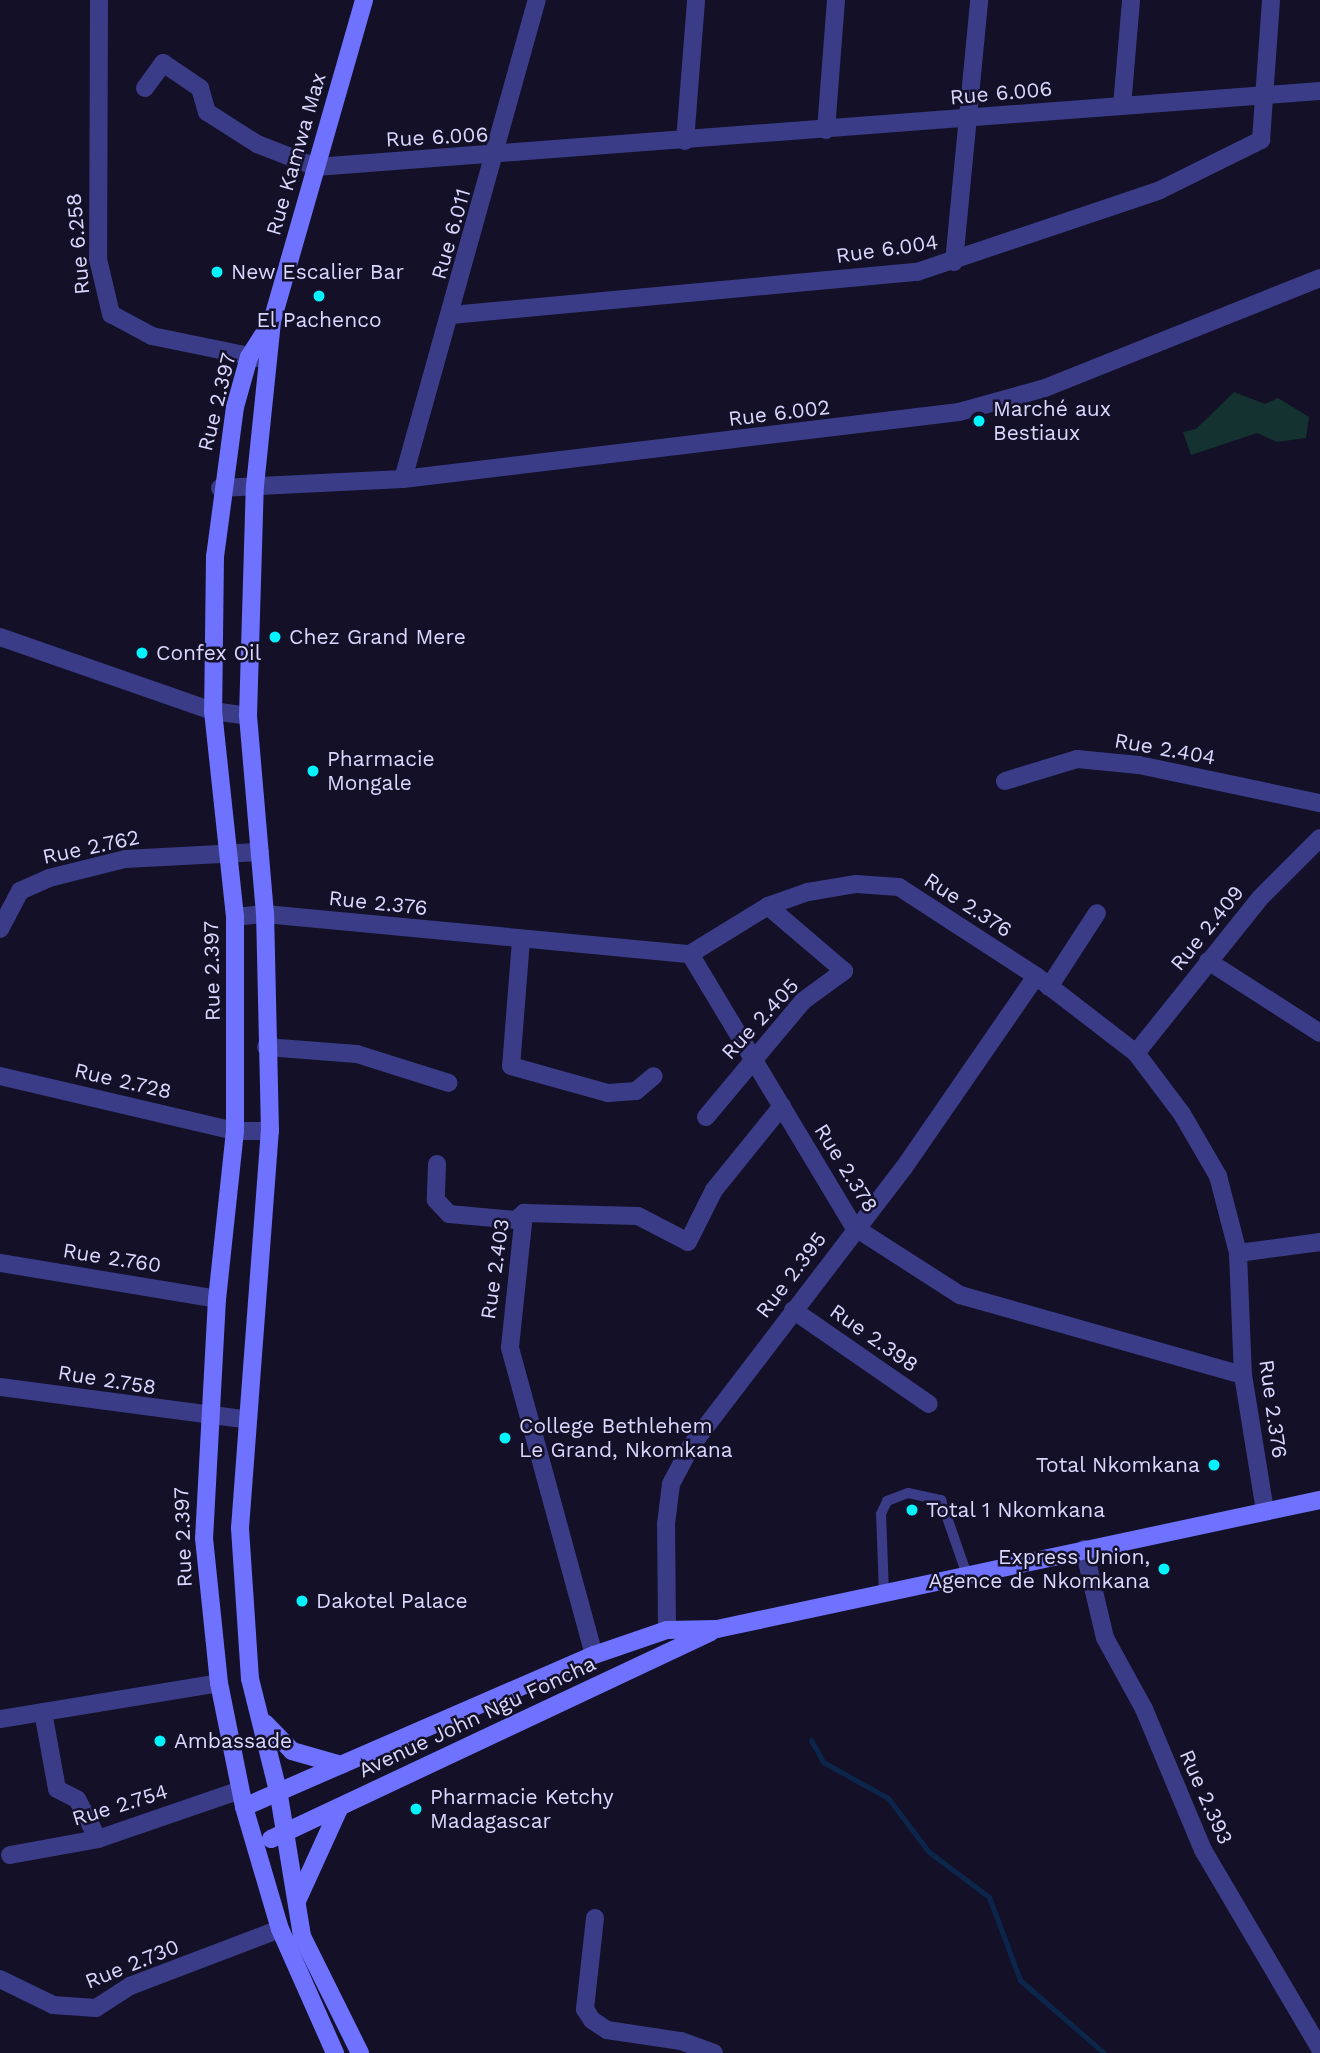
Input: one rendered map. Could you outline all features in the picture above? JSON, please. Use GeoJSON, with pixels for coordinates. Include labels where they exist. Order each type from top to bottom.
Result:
{"type":"FeatureCollection","features":[{"type":"Feature","properties":{"kind":"main road","name":"Rue Kamwa Max"},"geometry":{"type":"LineString","coordinates":[[272,321],[364,0]]}},
{"type":"Feature","properties":{"kind":"main road","name":"Rue 2.397"},"geometry":{"type":"LineString","coordinates":[[272,321],[249,357],[220,488],[213,711],[234,917],[236,1130],[217,1299],[208,1418],[204,1538],[219,1684],[242,1799],[280,1929],[335,2053]]}},
{"type":"Feature","properties":{"kind":"main road","name":"Rue 2.397"},"geometry":{"type":"LineString","coordinates":[[272,321],[271,360],[255,486],[248,716],[265,914],[270,1131],[243,1419],[242,1604],[259,1712],[279,1795],[281,1837],[297,1901],[302,1936],[360,2053]]}},
{"type":"Feature","properties":{"kind":"main road","name":"Avenue John Ngu Foncha"},"geometry":{"type":"LineString","coordinates":[[242,1799],[279,1795],[341,1765],[594,1655],[667,1630],[717,1629],[1320,1500]]}},
{"type":"Feature","properties":{"kind":"main road","name":"Avenue John Ngu Foncha"},"geometry":{"type":"LineString","coordinates":[[256,1842],[281,1837],[341,1806],[717,1629]]}},
{"type":"Feature","properties":{"kind":"main road"},"geometry":{"type":"LineString","coordinates":[[259,1712],[292,1751],[341,1765]]}},
{"type":"Feature","properties":{"kind":"main road"},"geometry":{"type":"LineString","coordinates":[[297,1901],[321,1837],[341,1806]]}},
{"type":"Feature","properties":{"kind":"street","name":"Rue 6.258"},"geometry":{"type":"LineString","coordinates":[[99,0],[95,145],[103,297],[118,322],[249,357],[271,360]]}},
{"type":"Feature","properties":{"kind":"street","name":"Rue 6.011"},"geometry":{"type":"LineString","coordinates":[[403,480],[498,156],[537,0]]}},
{"type":"Feature","properties":{"kind":"street"},"geometry":{"type":"LineString","coordinates":[[685,141],[696,0]]}},
{"type":"Feature","properties":{"kind":"street"},"geometry":{"type":"LineString","coordinates":[[826,130],[836,0]]}},
{"type":"Feature","properties":{"kind":"street"},"geometry":{"type":"LineString","coordinates":[[954,262],[979,0]]}},
{"type":"Feature","properties":{"kind":"street"},"geometry":{"type":"LineString","coordinates":[[1122,106],[1131,0]]}},
{"type":"Feature","properties":{"kind":"street","name":"Rue 6.004"},"geometry":{"type":"LineString","coordinates":[[451,315],[916,272],[954,262],[1160,190],[1252,149],[1264,127],[1263,95],[1271,0]]}},
{"type":"Feature","properties":{"kind":"street"},"geometry":{"type":"LineString","coordinates":[[145,88],[163,63],[200,88],[207,112],[257,144],[316,167]]}},
{"type":"Feature","properties":{"kind":"street","name":"Rue 6.006"},"geometry":{"type":"LineString","coordinates":[[316,167],[498,156],[1320,91]]}},
{"type":"Feature","properties":{"kind":"street","name":"Rue 6.002"},"geometry":{"type":"LineString","coordinates":[[220,488],[403,480],[865,426],[990,406],[1320,278]]}},
{"type":"Feature","properties":{"kind":"street"},"geometry":{"type":"LineString","coordinates":[[0,637],[213,711],[248,716]]}},
{"type":"Feature","properties":{"kind":"street","name":"Rue 2.404"},"geometry":{"type":"LineString","coordinates":[[1005,781],[1077,759],[1139,765],[1320,803]]}},
{"type":"Feature","properties":{"kind":"street","name":"Rue 2.409"},"geometry":{"type":"LineString","coordinates":[[1136,1053],[1208,961],[1320,838]]}},
{"type":"Feature","properties":{"kind":"street","name":"Rue 2.762"},"geometry":{"type":"LineString","coordinates":[[0,929],[20,891],[49,877],[125,859],[228,858],[260,852]]}},
{"type":"Feature","properties":{"kind":"street","name":"Rue 2.376"},"geometry":{"type":"LineString","coordinates":[[234,917],[265,914],[690,954],[768,906],[856,884],[899,887],[1042,981],[1136,1053],[1218,1176],[1238,1254],[1243,1375],[1265,1511]]}},
{"type":"Feature","properties":{"kind":"street","name":"Rue 2.405"},"geometry":{"type":"LineString","coordinates":[[706,1117],[803,1001],[844,971],[768,906]]}},
{"type":"Feature","properties":{"kind":"street","name":"Rue 2.395"},"geometry":{"type":"LineString","coordinates":[[667,1630],[671,1484],[691,1446],[854,1227],[1097,913]]}},
{"type":"Feature","properties":{"kind":"street"},"geometry":{"type":"LineString","coordinates":[[521,940],[511,1066],[608,1093],[636,1091],[654,1076]]}},
{"type":"Feature","properties":{"kind":"street","name":"Rue 2.378"},"geometry":{"type":"LineString","coordinates":[[690,954],[854,1227],[960,1295],[1243,1375]]}},
{"type":"Feature","properties":{"kind":"street"},"geometry":{"type":"LineString","coordinates":[[1208,961],[1320,1032]]}},
{"type":"Feature","properties":{"kind":"street"},"geometry":{"type":"LineString","coordinates":[[266,1047],[357,1054],[449,1083]]}},
{"type":"Feature","properties":{"kind":"street","name":"Rue 2.728"},"geometry":{"type":"LineString","coordinates":[[0,1076],[236,1130],[270,1131]]}},
{"type":"Feature","properties":{"kind":"street","name":"Rue 2.403"},"geometry":{"type":"LineString","coordinates":[[594,1655],[510,1347],[524,1213],[638,1216],[688,1241],[714,1190],[782,1106]]}},
{"type":"Feature","properties":{"kind":"street"},"geometry":{"type":"LineString","coordinates":[[437,1164],[436,1199],[449,1214],[516,1220],[524,1213]]}},
{"type":"Feature","properties":{"kind":"street"},"geometry":{"type":"LineString","coordinates":[[1238,1254],[1320,1242]]}},
{"type":"Feature","properties":{"kind":"street","name":"Rue 2.760"},"geometry":{"type":"LineString","coordinates":[[0,1263],[217,1299]]}},
{"type":"Feature","properties":{"kind":"street","name":"Rue 2.398"},"geometry":{"type":"LineString","coordinates":[[793,1310],[929,1404]]}},
{"type":"Feature","properties":{"kind":"street","name":"Rue 2.758"},"geometry":{"type":"LineString","coordinates":[[0,1387],[208,1418],[243,1419]]}},
{"type":"Feature","properties":{"kind":"street","name":"Rue 2.393"},"geometry":{"type":"LineString","coordinates":[[1084,1549],[1105,1638],[1143,1709],[1203,1850],[1320,2049]]}},
{"type":"Feature","properties":{"kind":"street"},"geometry":{"type":"LineString","coordinates":[[0,1719],[219,1684]]}},
{"type":"Feature","properties":{"kind":"street"},"geometry":{"type":"LineString","coordinates":[[43,1712],[57,1789],[76,1799],[98,1839]]}},
{"type":"Feature","properties":{"kind":"street","name":"Rue 2.754"},"geometry":{"type":"LineString","coordinates":[[10,1855],[98,1839],[242,1799]]}},
{"type":"Feature","properties":{"kind":"street"},"geometry":{"type":"LineString","coordinates":[[595,1918],[585,2009],[592,2021],[607,2030],[681,2041],[714,2053]]}},
{"type":"Feature","properties":{"kind":"street","name":"Rue 2.730"},"geometry":{"type":"LineString","coordinates":[[0,1979],[52,2004],[96,2008],[130,1986],[280,1929]]}},
{"type":"Feature","properties":{"kind":"lane"},"geometry":{"type":"LineString","coordinates":[[884,1594],[881,1514],[887,1501],[908,1493],[942,1500],[967,1575]]}},
{"type":"Feature","properties":{"kind":"green space"},"geometry":{"type":"Polygon","coordinates":[[[1234,392],[1265,404],[1278,398],[1309,417],[1306,438],[1277,442],[1257,433],[1191,455],[1183,432],[1196,429],[1234,392]]]}},
{"type":"Feature","properties":{"kind":"waterway"},"geometry":{"type":"LineString","coordinates":[[811,1740],[823,1762],[888,1798],[929,1852],[989,1897],[1020,1980],[1104,2053]]}},
{"type":"Feature","properties":{"kind":"place","name":"New Escalier Bar"},"geometry":{"type":"Point","coordinates":[217,272]}},
{"type":"Feature","properties":{"kind":"place","name":"El Pachenco"},"geometry":{"type":"Point","coordinates":[319,296]}},
{"type":"Feature","properties":{"kind":"place","name":"Marché aux Bestiaux"},"geometry":{"type":"Point","coordinates":[979,421]}},
{"type":"Feature","properties":{"kind":"place","name":"Chez Grand Mere"},"geometry":{"type":"Point","coordinates":[275,637]}},
{"type":"Feature","properties":{"kind":"place","name":"Confex Oil"},"geometry":{"type":"Point","coordinates":[142,653]}},
{"type":"Feature","properties":{"kind":"place","name":"Pharmacie Mongale"},"geometry":{"type":"Point","coordinates":[313,771]}},
{"type":"Feature","properties":{"kind":"place","name":"College Bethlehem Le Grand, Nkomkana"},"geometry":{"type":"Point","coordinates":[505,1438]}},
{"type":"Feature","properties":{"kind":"place","name":"Total Nkomkana"},"geometry":{"type":"Point","coordinates":[1214,1465]}},
{"type":"Feature","properties":{"kind":"place","name":"Total 1 Nkomkana"},"geometry":{"type":"Point","coordinates":[912,1510]}},
{"type":"Feature","properties":{"kind":"place","name":"Express Union, Agence de Nkomkana"},"geometry":{"type":"Point","coordinates":[1164,1569]}},
{"type":"Feature","properties":{"kind":"place","name":"Dakotel Palace"},"geometry":{"type":"Point","coordinates":[302,1601]}},
{"type":"Feature","properties":{"kind":"place","name":"Ambassade"},"geometry":{"type":"Point","coordinates":[160,1741]}},
{"type":"Feature","properties":{"kind":"place","name":"Pharmacie Ketchy Madagascar"},"geometry":{"type":"Point","coordinates":[416,1809]}}]}
